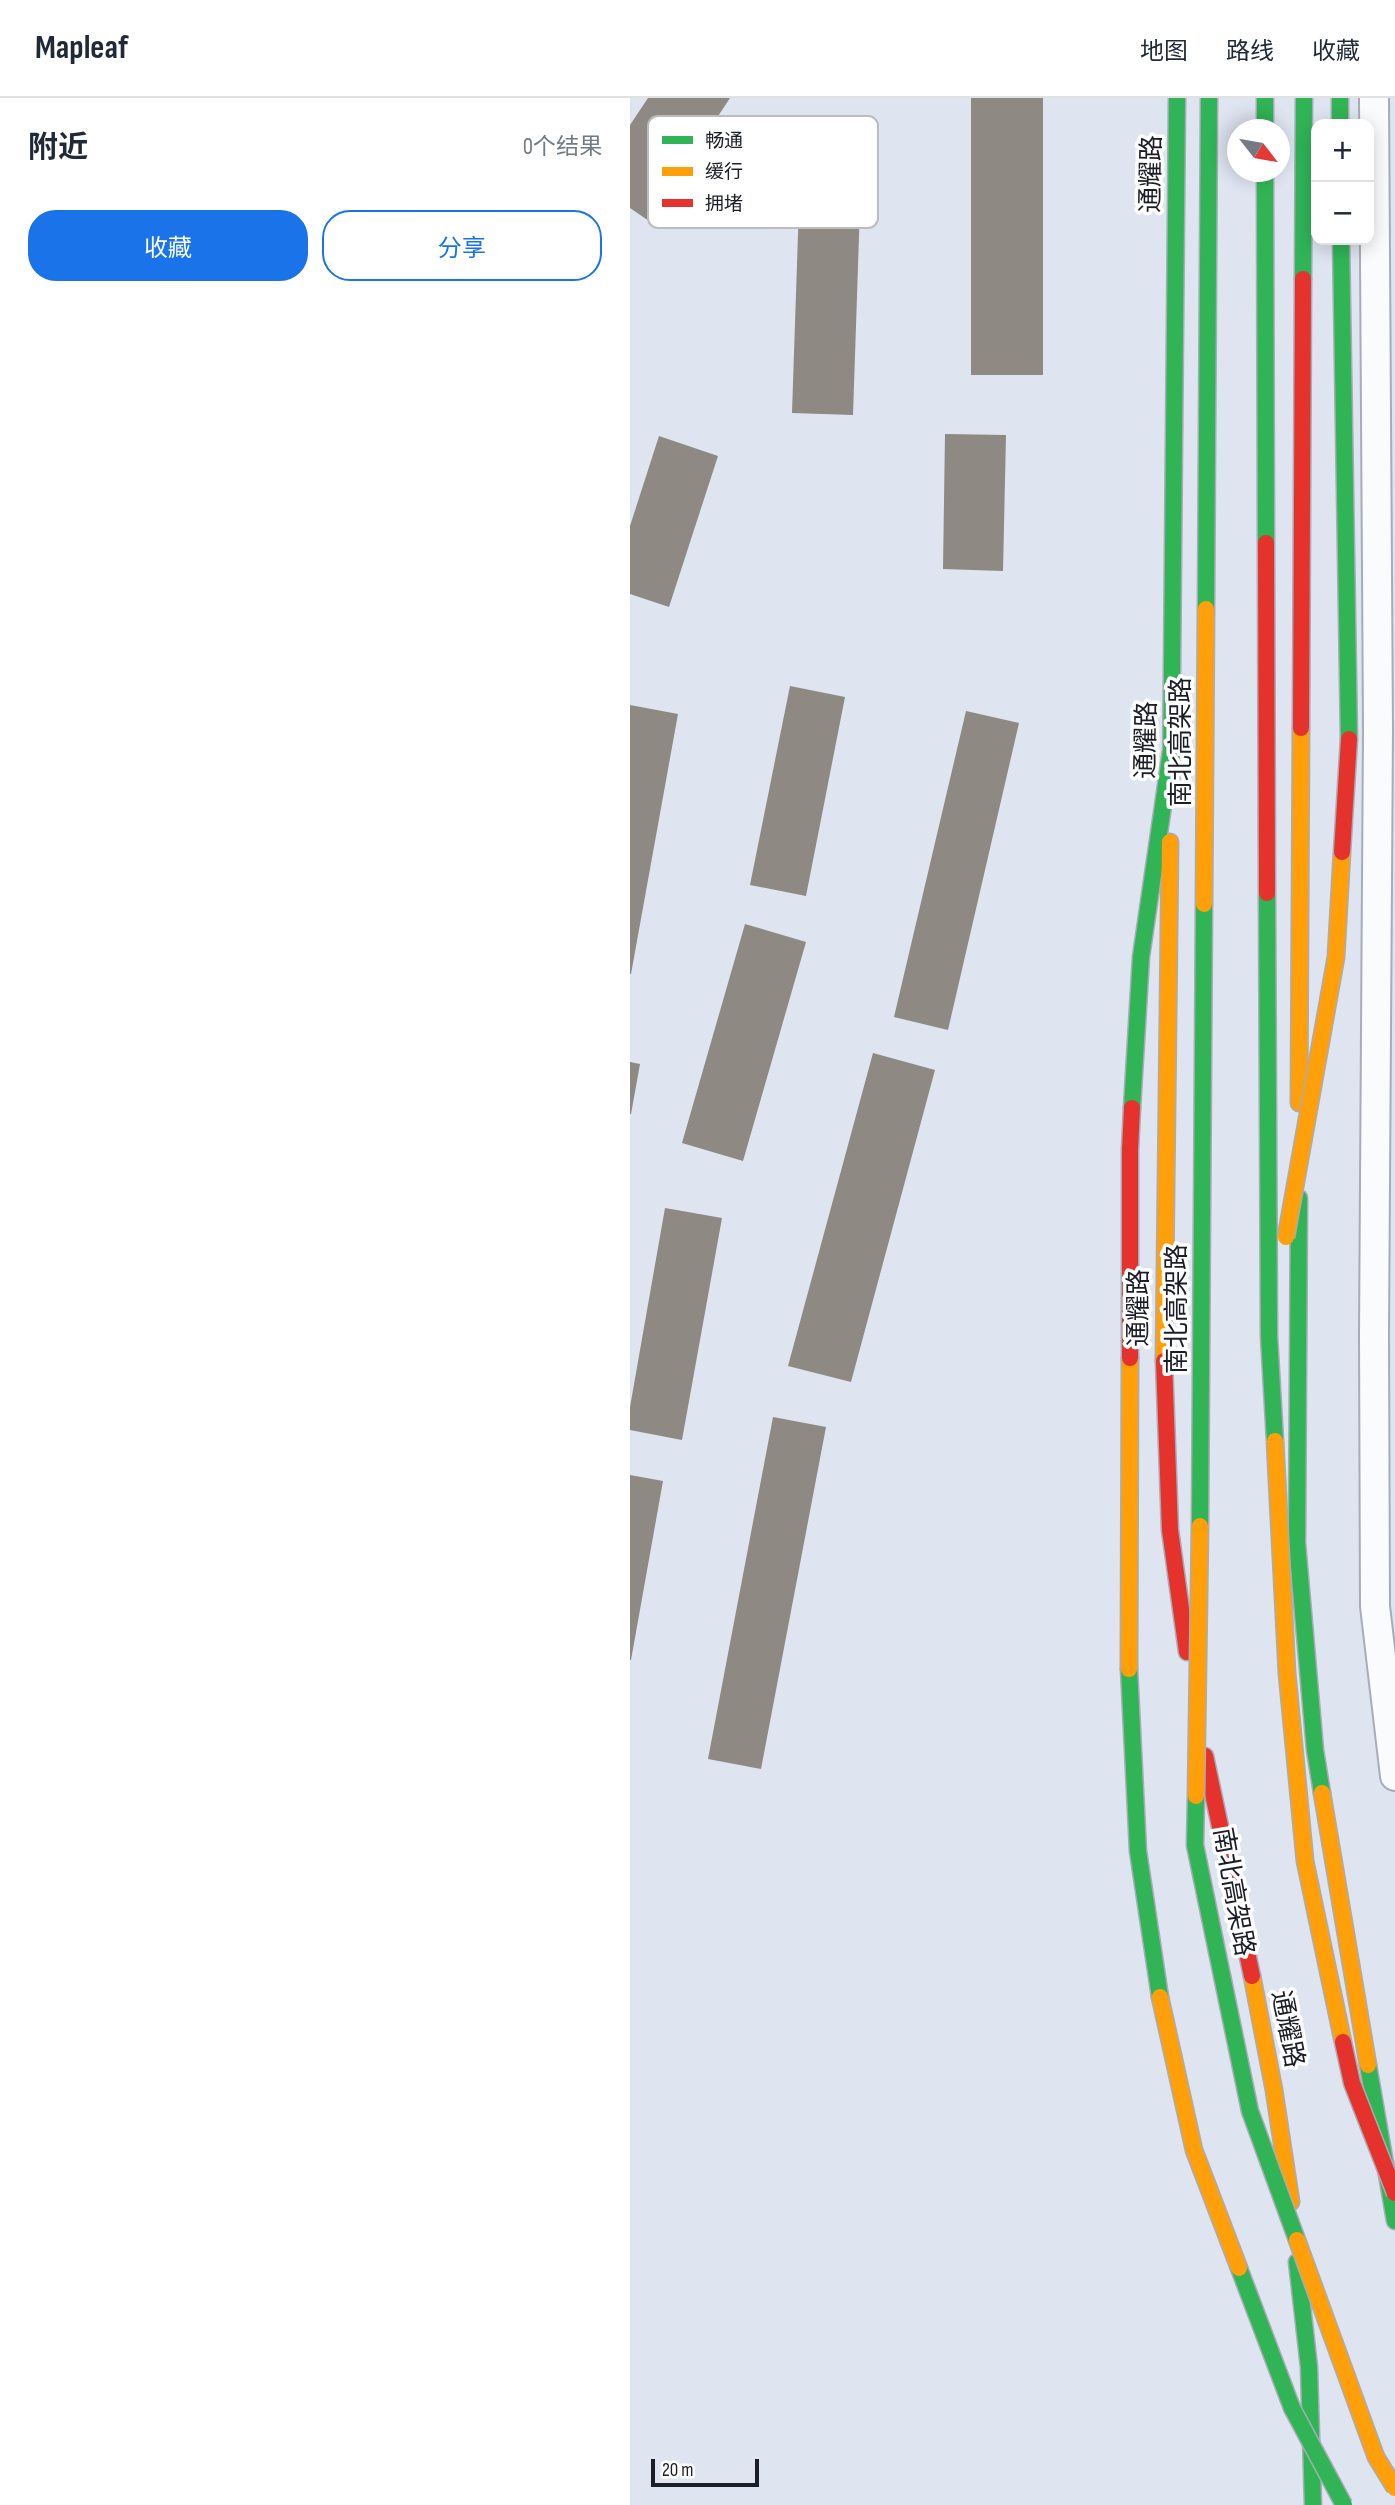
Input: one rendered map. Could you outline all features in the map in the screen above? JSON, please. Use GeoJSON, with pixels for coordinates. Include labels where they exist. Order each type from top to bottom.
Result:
{"type":"FeatureCollection","features":[{"type":"Feature","properties":{"kind":"main road","name":"通耀路"},"geometry":{"type":"LineString","coordinates":[[1177,98],[1163,1322],[1170,1530],[1193,1692],[1224,1859],[1259,2008],[1286,2160],[1309,2367],[1313,2505]]}},
{"type":"Feature","properties":{"kind":"main road","name":"南北高架路"},"geometry":{"type":"LineString","coordinates":[[1209,98],[1199,1619],[1195,1844],[1250,2111],[1376,2457],[1395,2488]]}},
{"type":"Feature","properties":{"kind":"main road"},"geometry":{"type":"LineString","coordinates":[[1265,98],[1265,119]]}},
{"type":"Feature","properties":{"kind":"main road"},"geometry":{"type":"LineString","coordinates":[[1304,98],[1297,1544],[1315,1750],[1395,2221]]}},
{"type":"Feature","properties":{"kind":"main road"},"geometry":{"type":"LineString","coordinates":[[1340,98],[1340,119]]}},
{"type":"Feature","properties":{"kind":"main road"},"geometry":{"type":"LineString","coordinates":[[1265,182],[1269,1336],[1287,1673],[1305,1861],[1352,2082],[1395,2193]]}},
{"type":"Feature","properties":{"kind":"main road"},"geometry":{"type":"LineString","coordinates":[[1269,1336],[1336,957],[1349,739],[1341,245]]}},
{"type":"Feature","properties":{"kind":"main road"},"geometry":{"type":"LineString","coordinates":[[1171,751],[1141,957],[1130,1150],[1129,1688],[1138,1851],[1162,2010],[1194,2150],[1292,2408],[1344,2505]]}},
{"type":"Feature","properties":{"kind":"main road"},"geometry":{"type":"LineString","coordinates":[[1394,2505],[1395,2488]]}},
{"type":"Feature","properties":{"kind":"street"},"geometry":{"type":"LineString","coordinates":[[1374,98],[1378,717],[1375,1606],[1392,1719],[1395,1776]]}},
{"type":"Feature","properties":{"kind":"building"},"geometry":{"type":"Polygon","coordinates":[[[648,98],[730,98],[718,116],[648,116],[648,220],[630,208],[630,125],[648,98]]]}},
{"type":"Feature","properties":{"kind":"building"},"geometry":{"type":"Polygon","coordinates":[[[971,98],[1043,98],[1043,375],[971,375],[971,98]]]}},
{"type":"Feature","properties":{"kind":"building"},"geometry":{"type":"Polygon","coordinates":[[[798,228],[859,228],[853,415],[792,413],[798,228]]]}},
{"type":"Feature","properties":{"kind":"building"},"geometry":{"type":"Polygon","coordinates":[[[945,434],[1006,435],[1003,571],[943,569],[945,434]]]}},
{"type":"Feature","properties":{"kind":"building"},"geometry":{"type":"Polygon","coordinates":[[[659,436],[718,456],[669,607],[630,594],[630,526],[659,436]]]}},
{"type":"Feature","properties":{"kind":"building"},"geometry":{"type":"Polygon","coordinates":[[[790,686],[845,697],[806,896],[750,885],[790,686]]]}},
{"type":"Feature","properties":{"kind":"building"},"geometry":{"type":"Polygon","coordinates":[[[630,705],[678,714],[631,974],[630,974],[630,705]]]}},
{"type":"Feature","properties":{"kind":"building"},"geometry":{"type":"Polygon","coordinates":[[[966,711],[1019,723],[948,1030],[894,1017],[966,711]]]}},
{"type":"Feature","properties":{"kind":"building"},"geometry":{"type":"Polygon","coordinates":[[[745,924],[806,942],[743,1161],[682,1143],[745,924]]]}},
{"type":"Feature","properties":{"kind":"building"},"geometry":{"type":"Polygon","coordinates":[[[873,1053],[935,1070],[851,1382],[788,1366],[873,1053]]]}},
{"type":"Feature","properties":{"kind":"building"},"geometry":{"type":"Polygon","coordinates":[[[630,1062],[640,1064],[631,1114],[630,1114],[630,1062]]]}},
{"type":"Feature","properties":{"kind":"building"},"geometry":{"type":"Polygon","coordinates":[[[665,1208],[722,1218],[682,1440],[630,1430],[630,1407],[665,1208]]]}},
{"type":"Feature","properties":{"kind":"building"},"geometry":{"type":"Polygon","coordinates":[[[773,1417],[826,1427],[761,1769],[708,1759],[773,1417]]]}},
{"type":"Feature","properties":{"kind":"building"},"geometry":{"type":"Polygon","coordinates":[[[630,1475],[663,1481],[631,1660],[630,1660],[630,1475]]]}},
{"type":"Feature","properties":{"kind":"traffic: fast"},"geometry":{"type":"LineString","coordinates":[[1171,785],[1177,98]]}},
{"type":"Feature","properties":{"kind":"traffic: fast"},"geometry":{"type":"LineString","coordinates":[[1206,609],[1209,98]]}},
{"type":"Feature","properties":{"kind":"traffic: fast"},"geometry":{"type":"LineString","coordinates":[[1265,98],[1265,119]]}},
{"type":"Feature","properties":{"kind":"traffic: fast"},"geometry":{"type":"LineString","coordinates":[[1303,279],[1304,98]]}},
{"type":"Feature","properties":{"kind":"traffic: fast"},"geometry":{"type":"LineString","coordinates":[[1340,98],[1340,119]]}},
{"type":"Feature","properties":{"kind":"traffic: fast"},"geometry":{"type":"LineString","coordinates":[[1265,182],[1266,543]]}},
{"type":"Feature","properties":{"kind":"traffic: fast"},"geometry":{"type":"LineString","coordinates":[[1341,245],[1349,739]]}},
{"type":"Feature","properties":{"kind":"traffic: fast"},"geometry":{"type":"LineString","coordinates":[[1132,1108],[1141,957],[1171,751]]}},
{"type":"Feature","properties":{"kind":"traffic: fast"},"geometry":{"type":"LineString","coordinates":[[1267,893],[1269,1336],[1275,1441]]}},
{"type":"Feature","properties":{"kind":"traffic: fast"},"geometry":{"type":"LineString","coordinates":[[1200,1526],[1204,904]]}},
{"type":"Feature","properties":{"kind":"traffic: fast"},"geometry":{"type":"LineString","coordinates":[[1299,1198],[1297,1543],[1315,1750],[1322,1793]]}},
{"type":"Feature","properties":{"kind":"traffic: fast"},"geometry":{"type":"LineString","coordinates":[[1129,1669],[1138,1851],[1160,1997]]}},
{"type":"Feature","properties":{"kind":"traffic: fast"},"geometry":{"type":"LineString","coordinates":[[1196,1796],[1195,1845],[1250,2111],[1297,2240]]}},
{"type":"Feature","properties":{"kind":"traffic: fast"},"geometry":{"type":"LineString","coordinates":[[1368,2065],[1395,2221]]}},
{"type":"Feature","properties":{"kind":"traffic: fast"},"geometry":{"type":"LineString","coordinates":[[1297,2262],[1309,2367],[1313,2505]]}},
{"type":"Feature","properties":{"kind":"traffic: fast"},"geometry":{"type":"LineString","coordinates":[[1239,2268],[1292,2408]]}},
{"type":"Feature","properties":{"kind":"traffic: fast"},"geometry":{"type":"LineString","coordinates":[[1292,2408],[1344,2505]]}},
{"type":"Feature","properties":{"kind":"traffic: slow"},"geometry":{"type":"LineString","coordinates":[[1204,904],[1206,609]]}},
{"type":"Feature","properties":{"kind":"traffic: slow"},"geometry":{"type":"LineString","coordinates":[[1299,1103],[1301,728]]}},
{"type":"Feature","properties":{"kind":"traffic: slow"},"geometry":{"type":"LineString","coordinates":[[1164,1361],[1170,842]]}},
{"type":"Feature","properties":{"kind":"traffic: slow"},"geometry":{"type":"LineString","coordinates":[[1286,1237],[1336,957],[1342,852]]}},
{"type":"Feature","properties":{"kind":"traffic: slow"},"geometry":{"type":"LineString","coordinates":[[1129,1669],[1130,1358]]}},
{"type":"Feature","properties":{"kind":"traffic: slow"},"geometry":{"type":"LineString","coordinates":[[1275,1441],[1287,1673],[1305,1861],[1343,2042]]}},
{"type":"Feature","properties":{"kind":"traffic: slow"},"geometry":{"type":"LineString","coordinates":[[1196,1796],[1200,1526]]}},
{"type":"Feature","properties":{"kind":"traffic: slow"},"geometry":{"type":"LineString","coordinates":[[1322,1793],[1368,2065]]}},
{"type":"Feature","properties":{"kind":"traffic: slow"},"geometry":{"type":"LineString","coordinates":[[1252,1976],[1274,2090],[1291,2202]]}},
{"type":"Feature","properties":{"kind":"traffic: slow"},"geometry":{"type":"LineString","coordinates":[[1160,1997],[1194,2150],[1239,2268]]}},
{"type":"Feature","properties":{"kind":"traffic: slow"},"geometry":{"type":"LineString","coordinates":[[1297,2240],[1376,2457],[1395,2488]]}},
{"type":"Feature","properties":{"kind":"traffic: jam"},"geometry":{"type":"LineString","coordinates":[[1301,728],[1303,279]]}},
{"type":"Feature","properties":{"kind":"traffic: jam"},"geometry":{"type":"LineString","coordinates":[[1266,543],[1267,893]]}},
{"type":"Feature","properties":{"kind":"traffic: jam"},"geometry":{"type":"LineString","coordinates":[[1342,852],[1349,739]]}},
{"type":"Feature","properties":{"kind":"traffic: jam"},"geometry":{"type":"LineString","coordinates":[[1130,1358],[1132,1108]]}},
{"type":"Feature","properties":{"kind":"traffic: jam"},"geometry":{"type":"LineString","coordinates":[[1164,1361],[1170,1530],[1187,1652]]}},
{"type":"Feature","properties":{"kind":"traffic: jam"},"geometry":{"type":"LineString","coordinates":[[1205,1756],[1252,1976]]}},
{"type":"Feature","properties":{"kind":"traffic: jam"},"geometry":{"type":"LineString","coordinates":[[1343,2042],[1352,2083],[1395,2193]]}}]}
